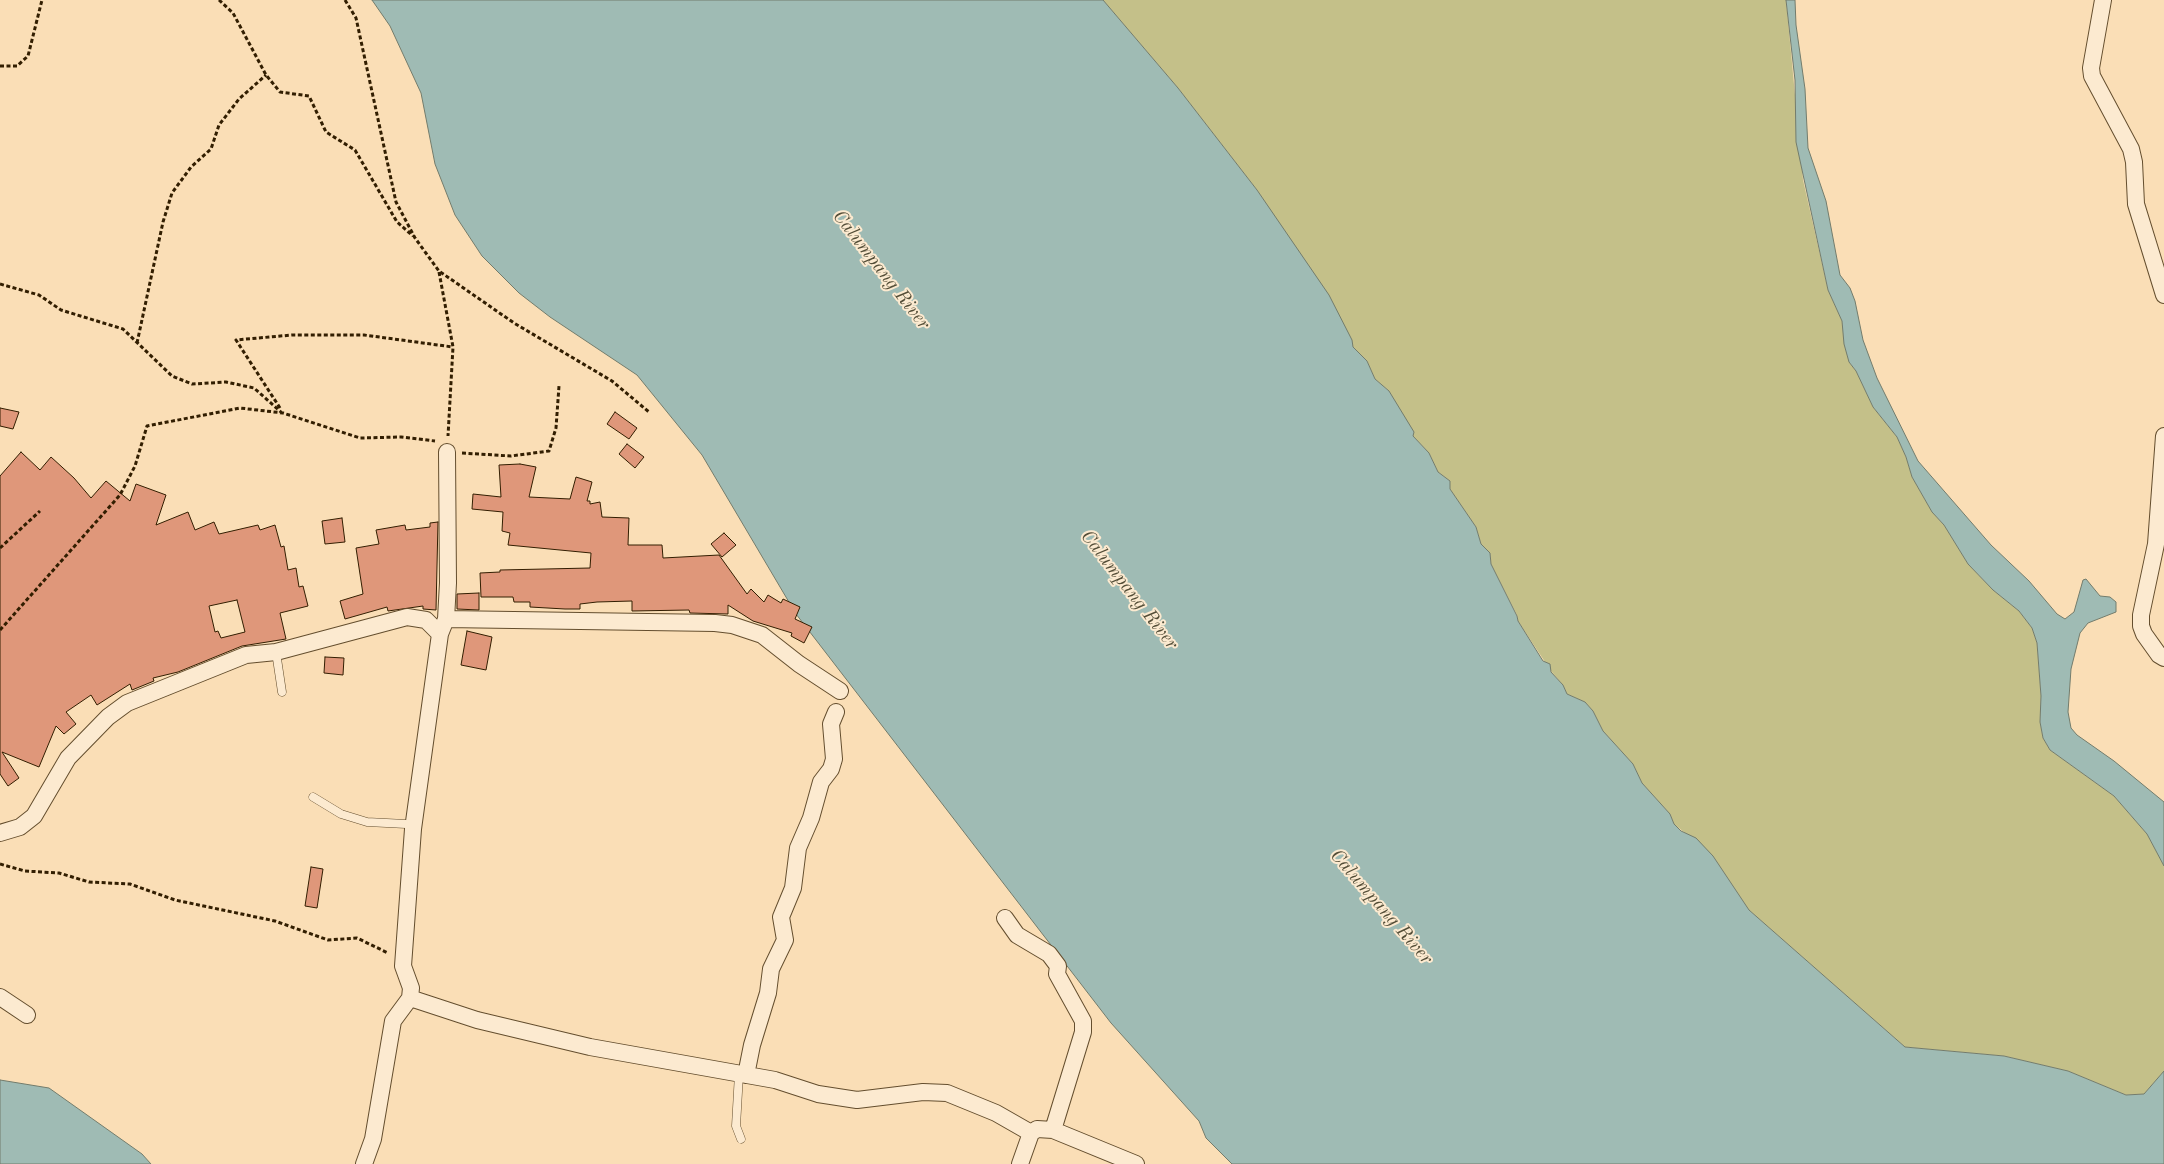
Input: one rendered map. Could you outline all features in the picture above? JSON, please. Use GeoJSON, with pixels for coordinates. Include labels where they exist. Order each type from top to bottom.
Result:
{"type":"FeatureCollection","features":[{"type":"Feature","properties":{"kind":"street"},"geometry":{"type":"LineString","coordinates":[[2103,0],[2091,68],[2092,76],[2131,149],[2134,162],[2136,204],[2164,295]]}},
{"type":"Feature","properties":{"kind":"street"},"geometry":{"type":"LineString","coordinates":[[2164,436],[2156,544],[2140,615],[2144,634],[2159,655],[2164,658]]}},
{"type":"Feature","properties":{"kind":"street"},"geometry":{"type":"LineString","coordinates":[[364,1164],[373,1139],[393,1020],[410,998],[411,988],[404,966],[413,829],[443,627],[448,574],[447,452]]}},
{"type":"Feature","properties":{"kind":"street"},"geometry":{"type":"LineString","coordinates":[[0,833],[20,827],[34,816],[68,758],[108,717],[127,703],[246,654],[276,652],[407,617],[426,620],[443,627],[705,622],[732,625],[762,635],[799,664],[840,691]]}},
{"type":"Feature","properties":{"kind":"street"},"geometry":{"type":"LineString","coordinates":[[743,1074],[768,993],[771,969],[785,940],[781,917],[793,888],[798,848],[811,818],[821,782],[831,769],[834,759],[831,724],[836,712]]}},
{"type":"Feature","properties":{"kind":"street"},"geometry":{"type":"LineString","coordinates":[[1005,918],[1017,935],[1048,954],[1058,966],[1057,974],[1083,1020],[1083,1032],[1053,1130]]}},
{"type":"Feature","properties":{"kind":"street"},"geometry":{"type":"LineString","coordinates":[[0,997],[27,1015]]}},
{"type":"Feature","properties":{"kind":"street"},"geometry":{"type":"LineString","coordinates":[[410,998],[477,1020],[590,1047],[775,1080],[818,1094],[857,1100],[923,1092],[947,1094],[996,1113],[1031,1133]]}},
{"type":"Feature","properties":{"kind":"street"},"geometry":{"type":"LineString","coordinates":[[1020,1164],[1031,1133],[1037,1129],[1053,1130],[1136,1164]]}},
{"type":"Feature","properties":{"kind":"lane"},"geometry":{"type":"LineString","coordinates":[[276,652],[282,692]]}},
{"type":"Feature","properties":{"kind":"lane"},"geometry":{"type":"LineString","coordinates":[[314,797],[341,814],[367,822],[406,824],[413,829]]}},
{"type":"Feature","properties":{"kind":"lane"},"geometry":{"type":"LineString","coordinates":[[741,1139],[736,1126],[743,1074]]}},
{"type":"Feature","properties":{"kind":"path"},"geometry":{"type":"LineString","coordinates":[[0,66],[17,66],[28,56],[42,0]]}},
{"type":"Feature","properties":{"kind":"path"},"geometry":{"type":"LineString","coordinates":[[219,0],[234,13],[266,75],[280,92],[309,96],[326,132],[355,150],[397,222],[415,238]]}},
{"type":"Feature","properties":{"kind":"path"},"geometry":{"type":"LineString","coordinates":[[345,0],[356,18],[396,202],[415,238],[439,272],[514,323],[612,381],[649,412]]}},
{"type":"Feature","properties":{"kind":"path"},"geometry":{"type":"LineString","coordinates":[[137,344],[163,222],[172,193],[191,167],[211,149],[219,125],[239,99],[266,75]]}},
{"type":"Feature","properties":{"kind":"path"},"geometry":{"type":"LineString","coordinates":[[439,272],[453,347],[447,452]]}},
{"type":"Feature","properties":{"kind":"path"},"geometry":{"type":"LineString","coordinates":[[0,284],[39,295],[61,310],[123,329],[172,376],[192,384],[226,382],[254,388],[283,413]]}},
{"type":"Feature","properties":{"kind":"path"},"geometry":{"type":"LineString","coordinates":[[283,413],[236,340],[292,335],[364,335],[453,347]]}},
{"type":"Feature","properties":{"kind":"path"},"geometry":{"type":"LineString","coordinates":[[0,630],[120,495],[135,466],[147,426],[240,408],[283,413],[360,438],[401,437],[438,442],[447,452],[511,456],[549,451],[556,428],[559,386]]}},
{"type":"Feature","properties":{"kind":"path"},"geometry":{"type":"LineString","coordinates":[[0,548],[40,511]]}},
{"type":"Feature","properties":{"kind":"path"},"geometry":{"type":"LineString","coordinates":[[0,864],[25,871],[59,873],[89,882],[130,884],[175,900],[274,921],[328,940],[357,938],[383,949],[404,966]]}},
{"type":"Feature","properties":{"kind":"shaded area"},"geometry":{"type":"Polygon","coordinates":[[[1103,0],[1786,0],[1803,180],[1828,290],[1842,321],[1849,362],[1856,371],[1873,407],[1897,437],[1912,477],[1932,512],[1944,525],[1968,564],[1993,590],[2019,611],[2032,628],[2037,643],[2041,696],[2040,722],[2043,738],[2050,750],[2114,796],[2147,834],[2164,866],[2164,1071],[2144,1094],[2126,1095],[2068,1071],[2004,1056],[1905,1047],[1749,910],[1713,856],[1674,824],[1670,814],[1642,783],[1633,764],[1603,731],[1593,711],[1585,702],[1567,694],[1563,685],[1551,671],[1518,621],[1517,615],[1491,564],[1490,553],[1481,544],[1476,527],[1450,489],[1450,481],[1438,472],[1429,453],[1413,436],[1389,391],[1375,379],[1367,361],[1353,347],[1257,190],[1178,88],[1103,0]]]}},
{"type":"Feature","properties":{"kind":"water","name":"Calumpang River"},"geometry":{"type":"Polygon","coordinates":[[[372,0],[1103,0],[1178,88],[1257,190],[1329,295],[1352,340],[1353,347],[1367,361],[1375,379],[1389,391],[1414,432],[1413,436],[1429,453],[1438,472],[1450,481],[1450,489],[1476,527],[1481,544],[1490,553],[1491,564],[1518,621],[1543,661],[1550,664],[1551,672],[1563,685],[1567,694],[1585,702],[1593,711],[1603,731],[1633,764],[1642,783],[1670,814],[1674,824],[1681,831],[1696,838],[1713,856],[1749,910],[1905,1047],[2004,1056],[2068,1071],[2126,1095],[2144,1094],[2164,1071],[2164,1164],[1232,1164],[1206,1138],[1199,1121],[1111,1023],[796,614],[702,455],[637,375],[550,317],[519,293],[482,256],[455,215],[435,164],[421,93],[390,26],[372,0]]]}},
{"type":"Feature","properties":{"kind":"water"},"geometry":{"type":"Polygon","coordinates":[[[1786,0],[1795,0],[1796,25],[1805,89],[1808,148],[1826,201],[1840,275],[1850,288],[1855,301],[1863,340],[1877,378],[1918,461],[1991,545],[2029,581],[2057,614],[2065,619],[2074,612],[2083,580],[2086,579],[2100,596],[2110,597],[2116,602],[2116,612],[2088,623],[2080,633],[2071,669],[2068,712],[2071,728],[2077,735],[2114,761],[2164,802],[2164,866],[2147,834],[2114,796],[2050,750],[2043,738],[2040,722],[2041,696],[2037,643],[2032,628],[2019,611],[1993,590],[1968,564],[1944,525],[1932,512],[1912,477],[1897,437],[1873,407],[1856,371],[1849,362],[1844,344],[1842,321],[1828,290],[1796,142],[1795,80],[1786,0]]]}},
{"type":"Feature","properties":{"kind":"water"},"geometry":{"type":"Polygon","coordinates":[[[0,1080],[49,1088],[142,1154],[151,1164],[0,1164],[0,1080]]]}},
{"type":"Feature","properties":{"kind":"building"},"geometry":{"type":"Polygon","coordinates":[[[0,408],[19,412],[13,429],[0,426],[0,408]]]}},
{"type":"Feature","properties":{"kind":"building"},"geometry":{"type":"Polygon","coordinates":[[[615,412],[637,428],[629,439],[607,424],[615,412]]]}},
{"type":"Feature","properties":{"kind":"building"},"geometry":{"type":"Polygon","coordinates":[[[627,444],[644,457],[635,468],[619,454],[627,444]]]}},
{"type":"Feature","properties":{"kind":"building"},"geometry":{"type":"Polygon","coordinates":[[[21,452],[40,470],[51,457],[74,478],[91,498],[106,481],[130,501],[136,484],[166,495],[156,525],[188,512],[195,530],[214,522],[219,534],[258,525],[260,530],[275,525],[281,547],[284,546],[288,570],[296,568],[299,587],[303,586],[308,606],[280,613],[286,639],[242,646],[178,672],[153,678],[154,681],[132,690],[130,684],[97,705],[91,695],[66,712],[76,724],[64,734],[56,726],[39,767],[2,752],[19,778],[8,786],[0,774],[0,476],[21,452]],[[237,600],[209,606],[215,632],[218,631],[221,638],[245,632],[237,600]]]}},
{"type":"Feature","properties":{"kind":"building"},"geometry":{"type":"Polygon","coordinates":[[[520,464],[536,467],[529,497],[570,499],[576,477],[592,482],[587,501],[590,501],[590,504],[600,502],[602,517],[629,518],[628,545],[662,545],[663,558],[719,555],[747,594],[751,589],[764,602],[768,595],[781,603],[783,599],[800,607],[795,619],[812,627],[804,643],[791,636],[792,633],[753,621],[728,605],[728,614],[690,613],[689,610],[632,611],[632,601],[580,604],[580,609],[565,609],[530,607],[530,602],[514,602],[513,597],[481,597],[480,573],[500,572],[500,570],[590,568],[591,553],[508,545],[510,533],[502,531],[503,512],[472,509],[473,494],[501,497],[499,465],[520,464]]]}},
{"type":"Feature","properties":{"kind":"building"},"geometry":{"type":"Polygon","coordinates":[[[342,518],[345,542],[325,544],[322,521],[342,518]]]}},
{"type":"Feature","properties":{"kind":"building"},"geometry":{"type":"Polygon","coordinates":[[[438,522],[436,610],[423,609],[423,606],[388,611],[387,607],[345,619],[340,601],[363,594],[356,548],[379,544],[376,530],[405,525],[406,530],[430,527],[430,523],[438,522]]]}},
{"type":"Feature","properties":{"kind":"building"},"geometry":{"type":"Polygon","coordinates":[[[724,533],[736,545],[722,557],[711,544],[724,533]]]}},
{"type":"Feature","properties":{"kind":"building"},"geometry":{"type":"Polygon","coordinates":[[[479,593],[479,610],[457,609],[457,594],[479,593]]]}},
{"type":"Feature","properties":{"kind":"building"},"geometry":{"type":"Polygon","coordinates":[[[467,631],[492,637],[486,670],[461,665],[467,631]]]}},
{"type":"Feature","properties":{"kind":"building"},"geometry":{"type":"Polygon","coordinates":[[[325,657],[344,658],[343,675],[324,673],[325,657]]]}},
{"type":"Feature","properties":{"kind":"building"},"geometry":{"type":"Polygon","coordinates":[[[311,867],[323,869],[317,908],[305,906],[311,867]]]}}]}
